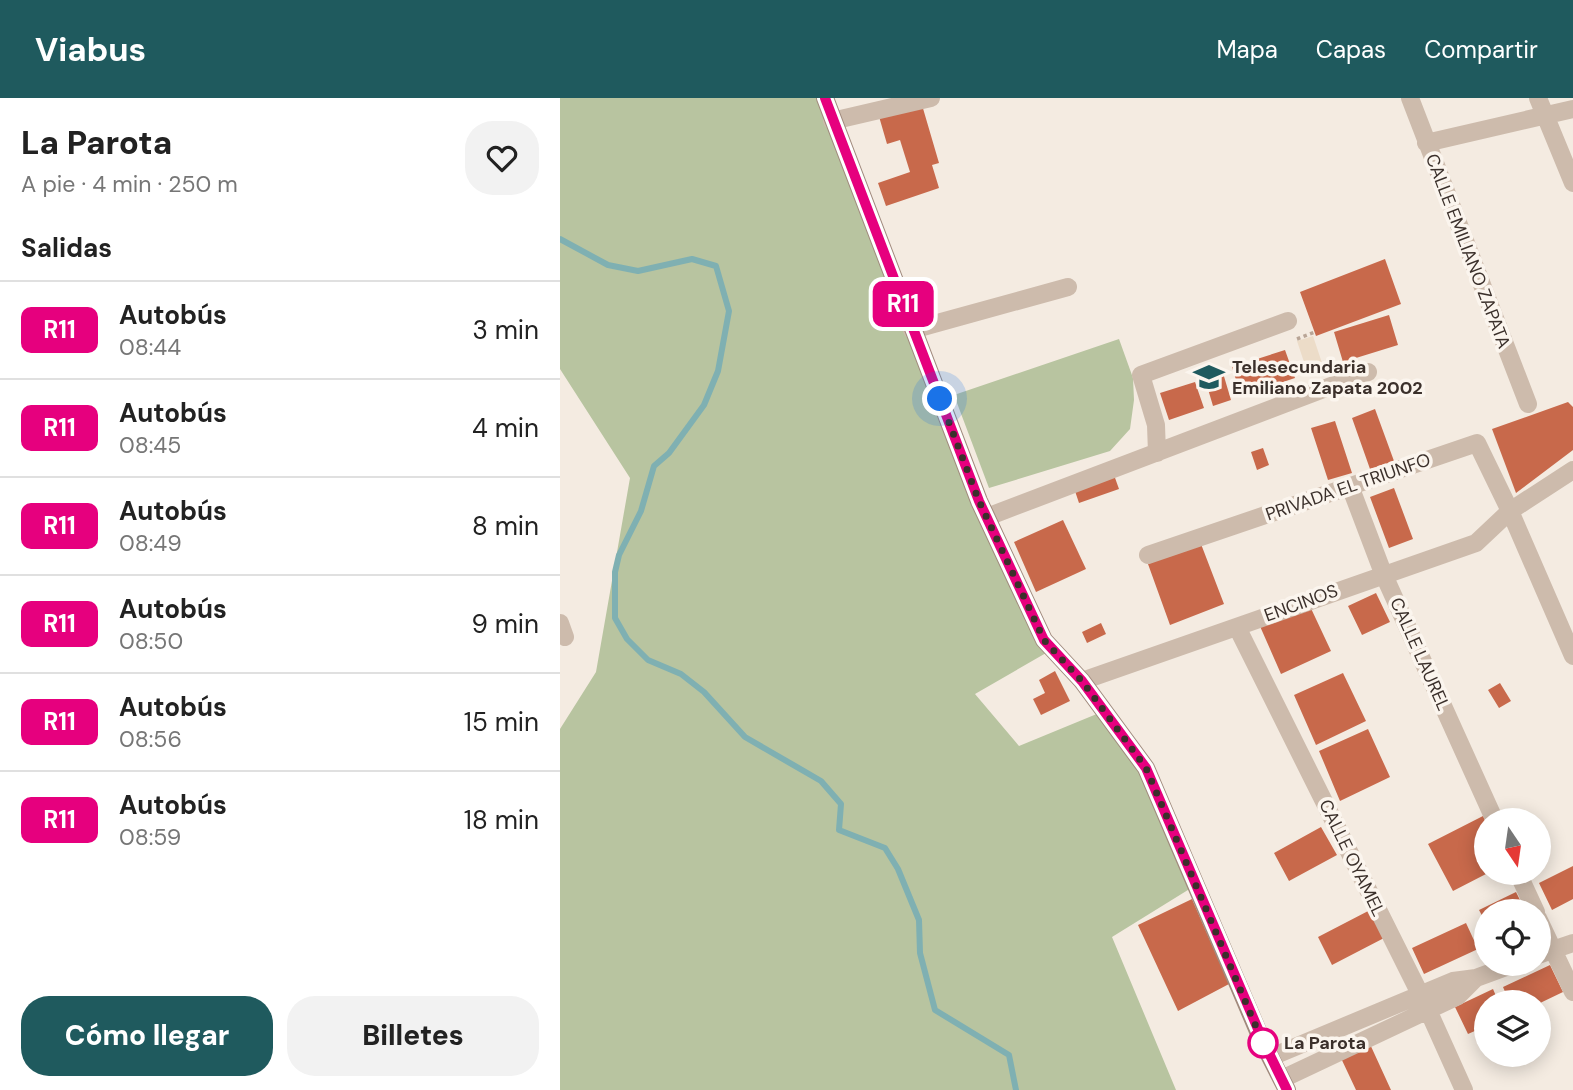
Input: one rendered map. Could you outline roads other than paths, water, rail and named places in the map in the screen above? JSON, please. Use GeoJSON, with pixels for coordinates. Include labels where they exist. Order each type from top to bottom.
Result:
{"type":"FeatureCollection","features":[{"type":"Feature","properties":{"kind":"street"},"geometry":{"type":"LineString","coordinates":[[825,98],[912,330],[987,517],[1044,640],[1082,681],[1146,768],[1284,1085],[1424,1003]]}},
{"type":"Feature","properties":{"kind":"street"},"geometry":{"type":"LineString","coordinates":[[832,121],[931,98]]}},
{"type":"Feature","properties":{"kind":"street","name":"CALLE EMILIANO ZAPATA"},"geometry":{"type":"LineString","coordinates":[[1410,98],[1528,404]]}},
{"type":"Feature","properties":{"kind":"street"},"geometry":{"type":"LineString","coordinates":[[1538,98],[1573,183]]}},
{"type":"Feature","properties":{"kind":"street"},"geometry":{"type":"LineString","coordinates":[[1426,144],[1573,109]]}},
{"type":"Feature","properties":{"kind":"street"},"geometry":{"type":"LineString","coordinates":[[912,330],[1068,287]]}},
{"type":"Feature","properties":{"kind":"street"},"geometry":{"type":"LineString","coordinates":[[1157,453],[1156,425],[1141,375],[1288,321]]}},
{"type":"Feature","properties":{"kind":"street"},"geometry":{"type":"LineString","coordinates":[[987,517],[1368,372]]}},
{"type":"Feature","properties":{"kind":"street","name":"PRIVADA EL TRIUNFO"},"geometry":{"type":"LineString","coordinates":[[1148,555],[1477,443],[1510,511]]}},
{"type":"Feature","properties":{"kind":"street","name":"ENCINOS"},"geometry":{"type":"LineString","coordinates":[[1082,681],[1476,543],[1510,511],[1573,470]]}},
{"type":"Feature","properties":{"kind":"street","name":"CALLE LAUREL"},"geometry":{"type":"LineString","coordinates":[[1350,486],[1384,573],[1489,808]]}},
{"type":"Feature","properties":{"kind":"street"},"geometry":{"type":"LineString","coordinates":[[1510,511],[1573,654]]}},
{"type":"Feature","properties":{"kind":"street","name":"CALLE OYAMEL"},"geometry":{"type":"LineString","coordinates":[[1237,626],[1424,1003],[1464,1090]]}},
{"type":"Feature","properties":{"kind":"street"},"geometry":{"type":"LineString","coordinates":[[1551,951],[1573,943]]}},
{"type":"Feature","properties":{"kind":"street"},"geometry":{"type":"LineString","coordinates":[[1551,960],[1573,992]]}},
{"type":"Feature","properties":{"kind":"street"},"geometry":{"type":"LineString","coordinates":[[1272,1057],[1424,1003],[1458,996],[1481,976]]}},
{"type":"Feature","properties":{"kind":"waterway"},"geometry":{"type":"LineString","coordinates":[[560,239],[608,265],[638,271],[692,259],[716,266],[729,311],[718,371],[704,405],[669,453],[654,466],[641,511],[619,555],[615,572],[615,618],[627,639],[648,660],[681,674],[704,692],[745,737],[821,781],[841,804],[839,830],[885,848],[898,869],[919,920],[920,953],[935,1010],[1009,1055],[1016,1090]]}},
{"type":"Feature","properties":{"kind":"place","name":"Telesecundaria Emiliano Zapata 2002"},"geometry":{"type":"Point","coordinates":[1209,377]}},
{"type":"Feature","properties":{"kind":"place","name":"La Parota"},"geometry":{"type":"Point","coordinates":[1263,1043]}}]}
